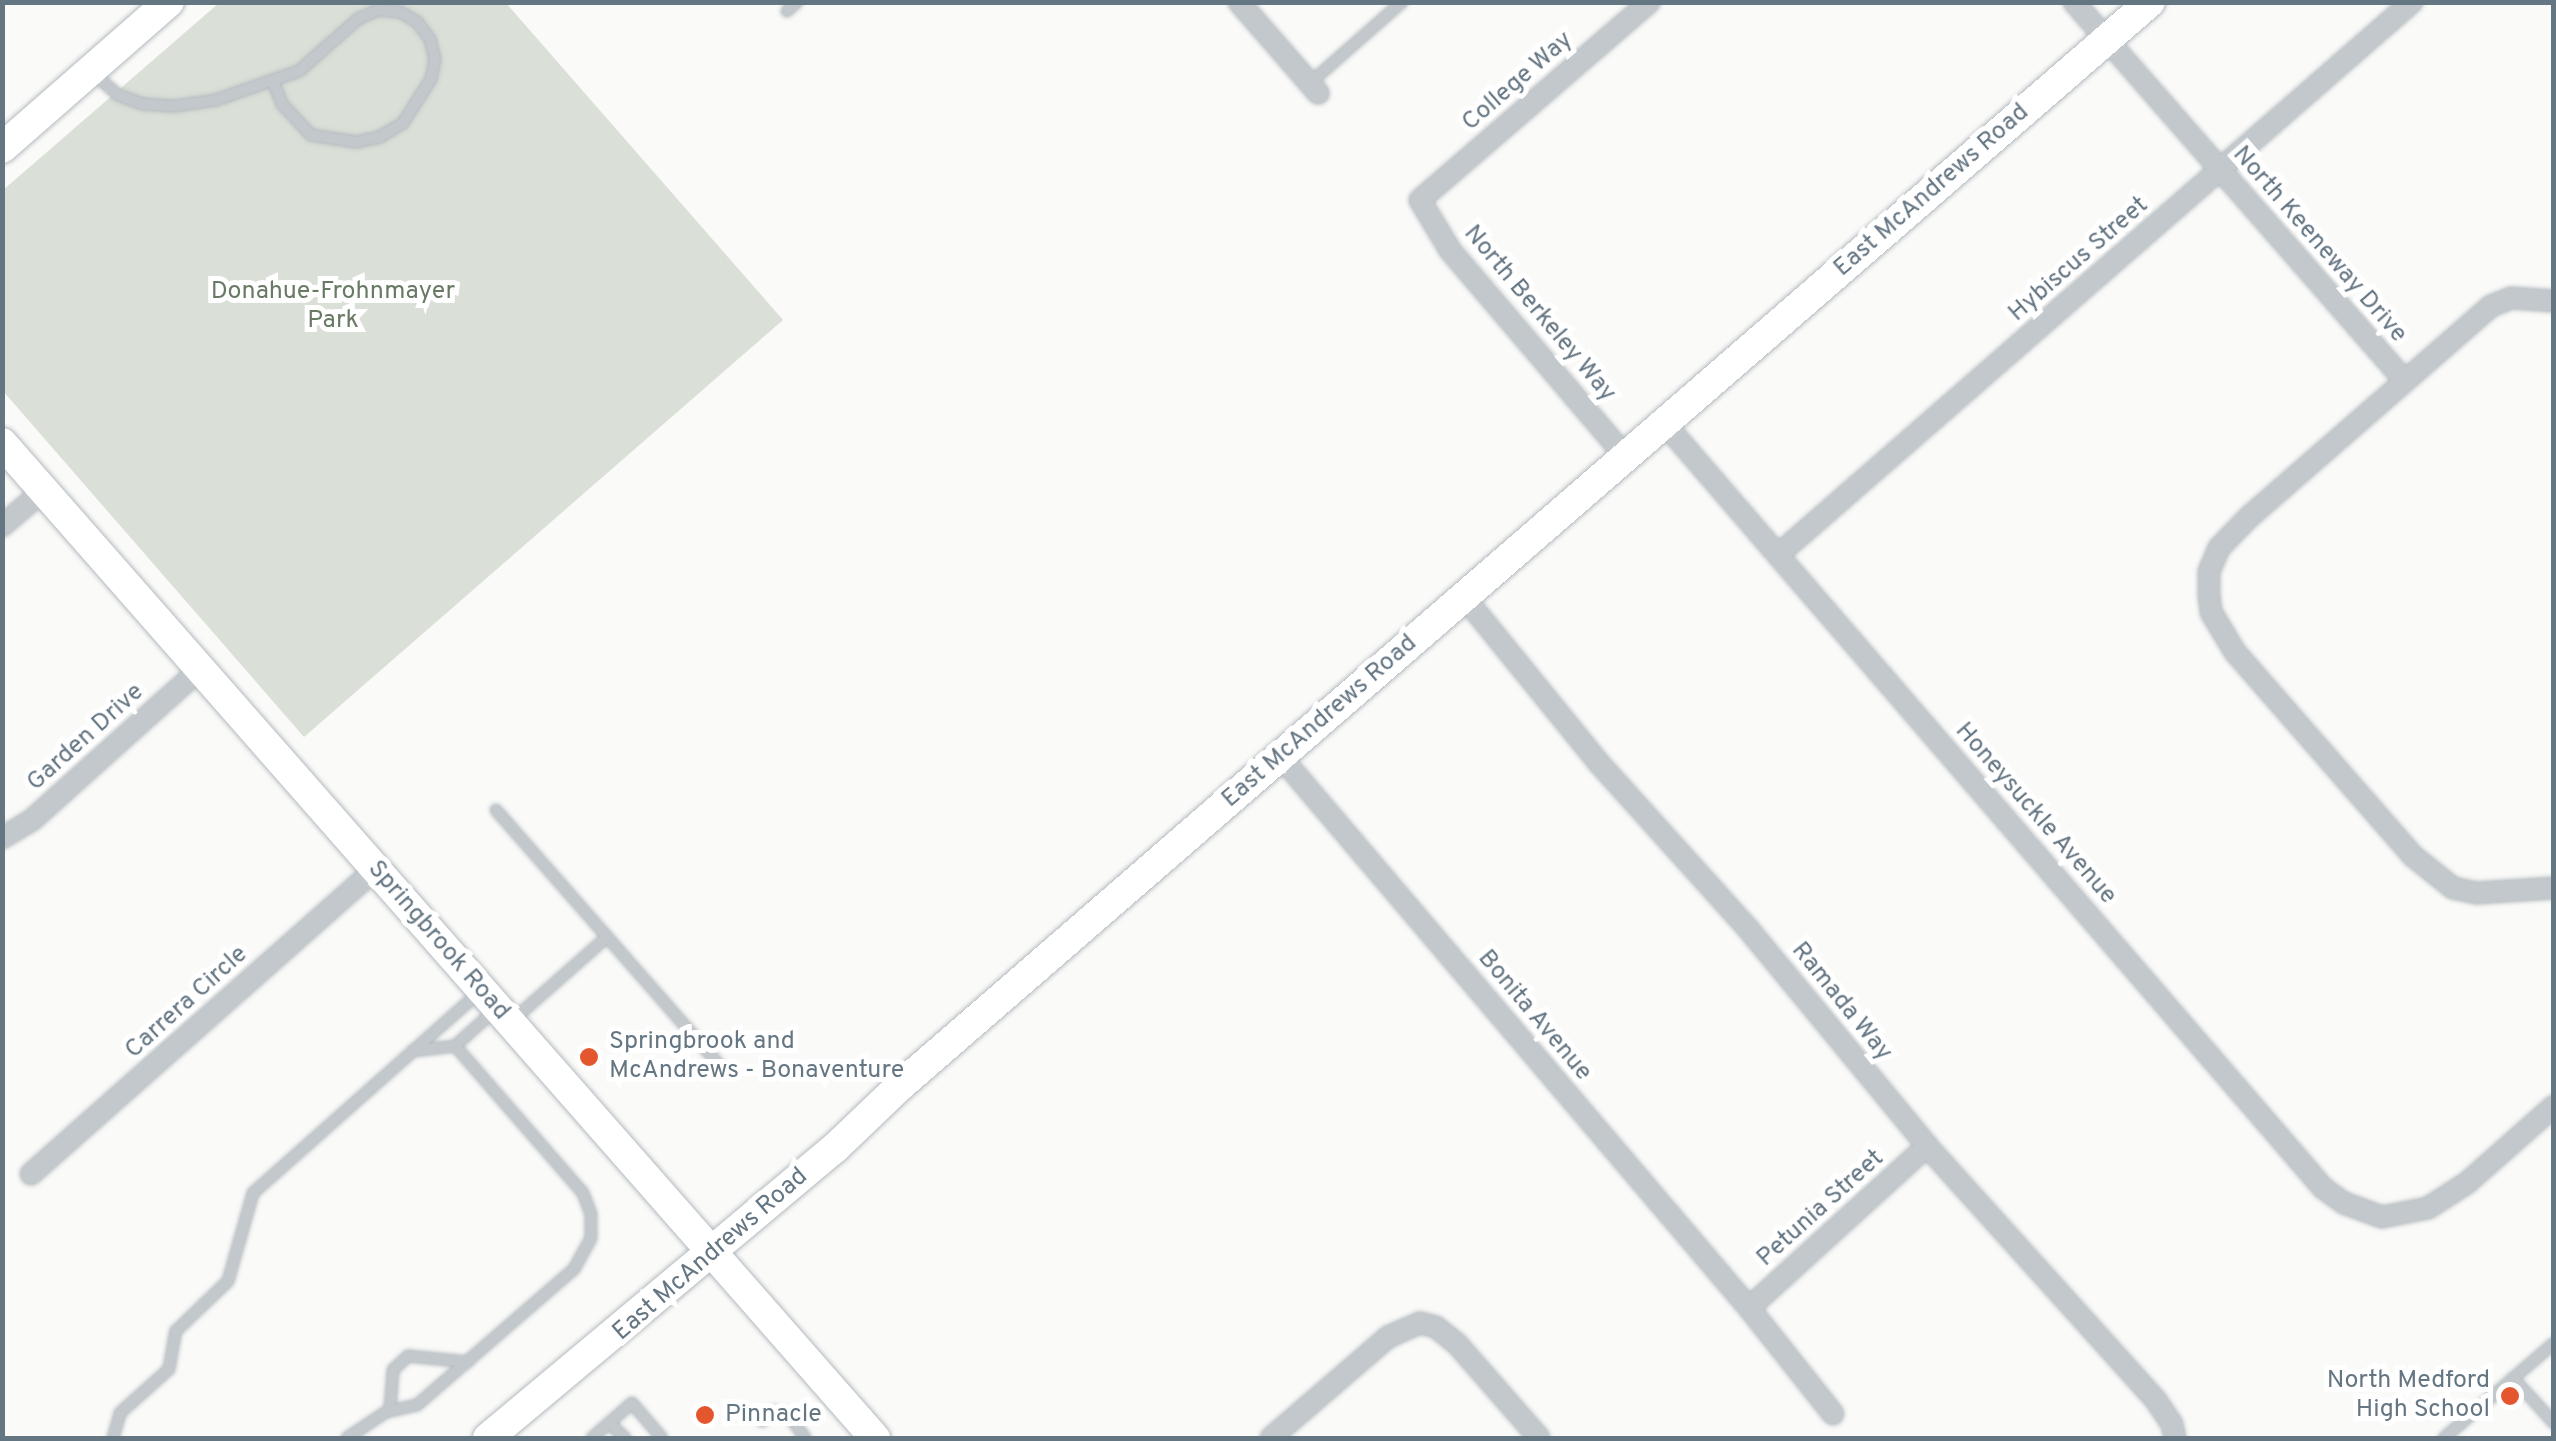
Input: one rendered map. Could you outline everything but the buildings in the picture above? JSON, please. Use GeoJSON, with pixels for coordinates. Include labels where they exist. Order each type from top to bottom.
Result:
{"type":"FeatureCollection","features":[{"type":"Feature","properties":{"kind":"main road"},"geometry":{"type":"LineString","coordinates":[[2,148],[169,2]]}},
{"type":"Feature","properties":{"kind":"main road","name":"East McAndrews Road"},"geometry":{"type":"LineString","coordinates":[[488,1438],[713,1253],[2150,2]]}},
{"type":"Feature","properties":{"kind":"main road","name":"Springbrook Road"},"geometry":{"type":"LineString","coordinates":[[2,444],[875,1438]]}},
{"type":"Feature","properties":{"kind":"street"},"geometry":{"type":"LineString","coordinates":[[1240,2],[1314,88]]}},
{"type":"Feature","properties":{"kind":"street","name":"College Way"},"geometry":{"type":"LineString","coordinates":[[1420,200],[1649,2]]}},
{"type":"Feature","properties":{"kind":"street","name":"North Keeneway Drive"},"geometry":{"type":"LineString","coordinates":[[2074,2],[2405,382],[2251,515],[2219,548],[2210,572],[2211,612],[2235,652],[2413,856],[2452,888],[2477,893],[2554,888]]}},
{"type":"Feature","properties":{"kind":"street","name":"Hybiscus Street"},"geometry":{"type":"LineString","coordinates":[[1778,554],[2412,2]]}},
{"type":"Feature","properties":{"kind":"street","name":"North Berkeley Way"},"geometry":{"type":"LineString","coordinates":[[1420,200],[1450,250],[1626,457]]}},
{"type":"Feature","properties":{"kind":"street"},"geometry":{"type":"LineString","coordinates":[[2405,382],[2491,306],[2511,298],[2554,302]]}},
{"type":"Feature","properties":{"kind":"street","name":"Honeysuckle Avenue"},"geometry":{"type":"LineString","coordinates":[[1664,424],[2323,1188],[2344,1204],[2382,1217],[2406,1216],[2447,1198],[2554,1106]]}},
{"type":"Feature","properties":{"kind":"street"},"geometry":{"type":"LineString","coordinates":[[2,526],[44,490]]}},
{"type":"Feature","properties":{"kind":"street","name":"Ramada Way"},"geometry":{"type":"LineString","coordinates":[[1464,597],[1598,762],[1750,931],[1927,1146],[2156,1399],[2172,1424],[2174,1438]]}},
{"type":"Feature","properties":{"kind":"street","name":"Garden Drive"},"geometry":{"type":"LineString","coordinates":[[2,838],[32,820],[198,670]]}},
{"type":"Feature","properties":{"kind":"street","name":"Bonita Avenue"},"geometry":{"type":"LineString","coordinates":[[1280,756],[1749,1308],[1833,1414]]}},
{"type":"Feature","properties":{"kind":"street","name":"Carrera Circle"},"geometry":{"type":"LineString","coordinates":[[31,1174],[375,870]]}},
{"type":"Feature","properties":{"kind":"street","name":"Petunia Street"},"geometry":{"type":"LineString","coordinates":[[1749,1308],[1927,1146]]}},
{"type":"Feature","properties":{"kind":"street"},"geometry":{"type":"LineString","coordinates":[[1271,1438],[1388,1336],[1420,1323],[1436,1327],[1458,1344],[1539,1438]]}},
{"type":"Feature","properties":{"kind":"lane"},"geometry":{"type":"LineString","coordinates":[[787,11],[797,2]]}},
{"type":"Feature","properties":{"kind":"lane"},"geometry":{"type":"LineString","coordinates":[[1314,88],[1402,2]]}},
{"type":"Feature","properties":{"kind":"lane"},"geometry":{"type":"LineString","coordinates":[[91,71],[118,96],[143,104],[175,106],[216,100],[274,83],[299,71],[358,19],[378,10],[400,12],[417,22],[430,39],[435,59],[431,79],[403,123],[380,136],[356,142],[311,135],[282,104],[274,83]]}},
{"type":"Feature","properties":{"kind":"lane"},"geometry":{"type":"LineString","coordinates":[[496,810],[722,1069]]}},
{"type":"Feature","properties":{"kind":"lane"},"geometry":{"type":"LineString","coordinates":[[112,1438],[120,1413],[169,1369],[176,1331],[228,1281],[252,1193],[412,1051],[496,1007],[607,937]]}},
{"type":"Feature","properties":{"kind":"lane"},"geometry":{"type":"LineString","coordinates":[[412,1051],[455,1046],[496,1007]]}},
{"type":"Feature","properties":{"kind":"lane"},"geometry":{"type":"LineString","coordinates":[[347,1438],[390,1410],[415,1407],[574,1269],[588,1249],[592,1226],[587,1202],[576,1185],[455,1046]]}},
{"type":"Feature","properties":{"kind":"lane"},"geometry":{"type":"LineString","coordinates":[[2447,1437],[2554,1343]]}},
{"type":"Feature","properties":{"kind":"lane"},"geometry":{"type":"LineString","coordinates":[[390,1410],[393,1370],[408,1356],[468,1362]]}},
{"type":"Feature","properties":{"kind":"lane"},"geometry":{"type":"LineString","coordinates":[[2513,1378],[2554,1424]]}},
{"type":"Feature","properties":{"kind":"lane"},"geometry":{"type":"LineString","coordinates":[[592,1438],[632,1402],[662,1438]]}},
{"type":"Feature","properties":{"kind":"lane"},"geometry":{"type":"LineString","coordinates":[[762,1421],[773,1411],[790,1415],[805,1438]]}},
{"type":"Feature","properties":{"kind":"lane"},"geometry":{"type":"LineString","coordinates":[[609,1422],[625,1438]]}},
{"type":"Feature","properties":{"kind":"green space","name":"Donahue-Frohnmayer Park"},"geometry":{"type":"Polygon","coordinates":[[[219,3],[506,3],[783,320],[304,737],[3,391],[2,191],[219,3]]]}},
{"type":"Feature","properties":{"kind":"place","name":"Springbrook and McAndrews - Bonaventure"},"geometry":{"type":"Point","coordinates":[589,1057]}},
{"type":"Feature","properties":{"kind":"place","name":"North Medford High School"},"geometry":{"type":"Point","coordinates":[2510,1396]}},
{"type":"Feature","properties":{"kind":"place","name":"Pinnacle"},"geometry":{"type":"Point","coordinates":[705,1415]}}]}
